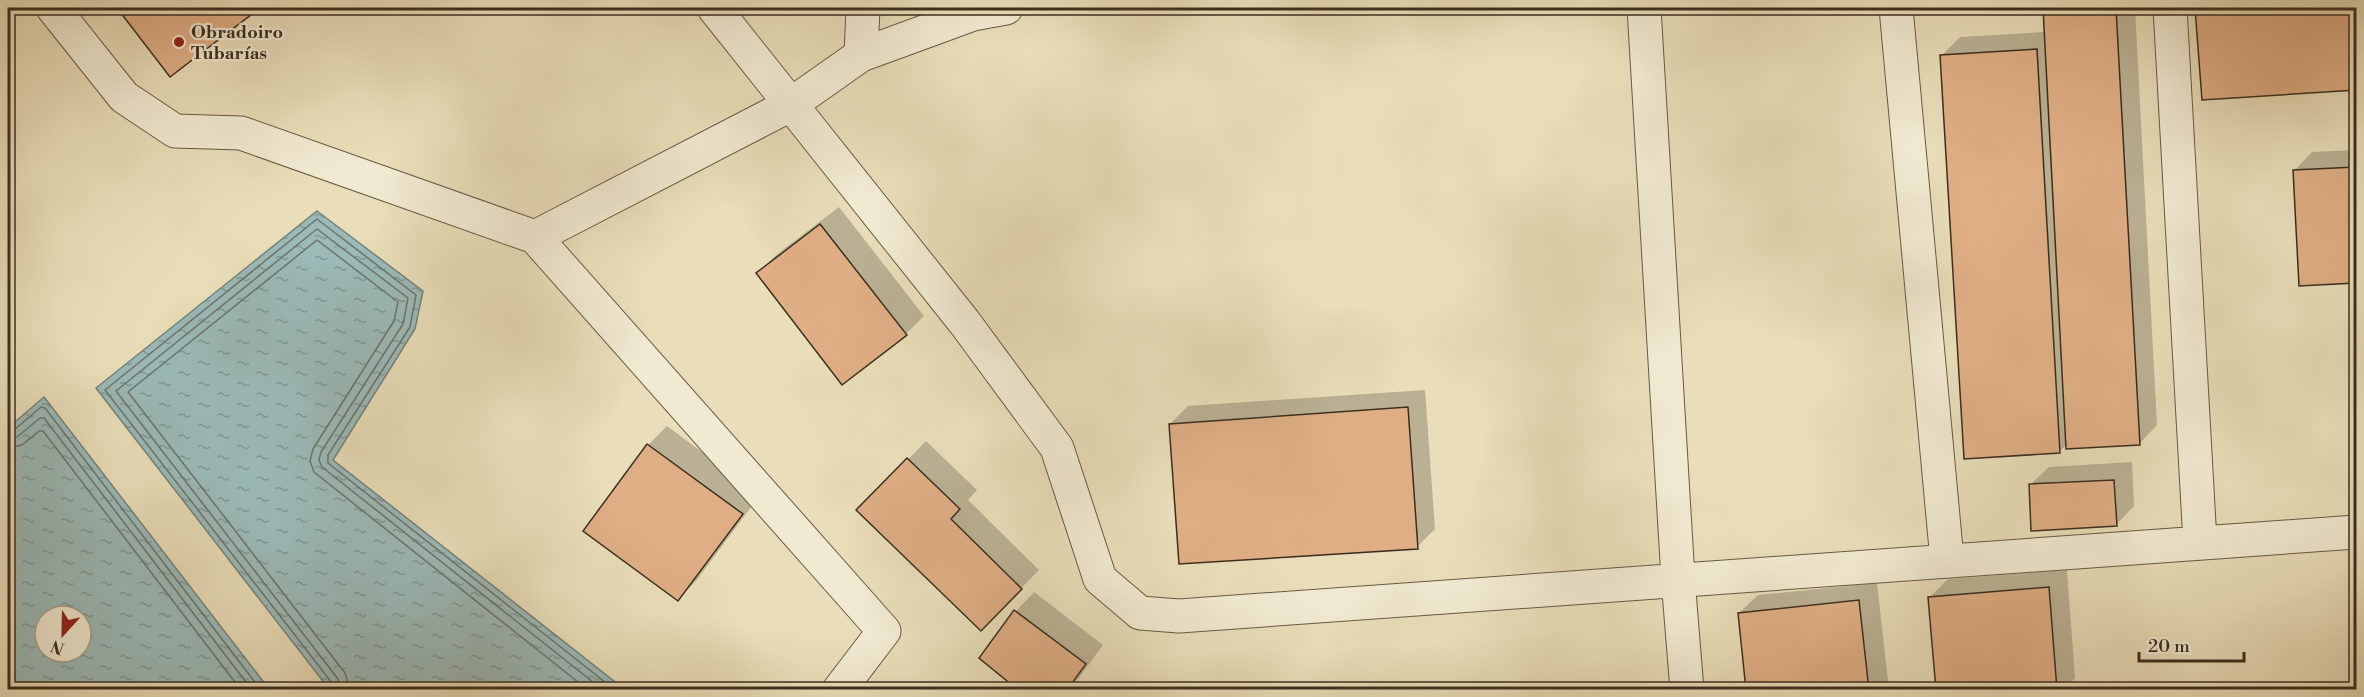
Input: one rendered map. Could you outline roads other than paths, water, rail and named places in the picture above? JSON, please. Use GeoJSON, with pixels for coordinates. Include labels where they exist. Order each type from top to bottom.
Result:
{"type":"FeatureCollection","features":[{"type":"Feature","properties":{"kind":"lane"},"geometry":{"type":"LineString","coordinates":[[53,8],[124,97],[175,131],[242,133],[535,237],[884,631],[839,690]]}},
{"type":"Feature","properties":{"kind":"lane"},"geometry":{"type":"LineString","coordinates":[[714,8],[965,323],[1057,448],[1101,579],[1140,613],[1179,616],[2356,532]]}},
{"type":"Feature","properties":{"kind":"lane"},"geometry":{"type":"LineString","coordinates":[[861,55],[863,8]]}},
{"type":"Feature","properties":{"kind":"lane"},"geometry":{"type":"LineString","coordinates":[[535,237],[790,105],[861,55],[972,14],[1006,8]]}},
{"type":"Feature","properties":{"kind":"lane"},"geometry":{"type":"LineString","coordinates":[[1644,8],[1678,579],[1688,690]]}},
{"type":"Feature","properties":{"kind":"lane"},"geometry":{"type":"LineString","coordinates":[[1896,8],[1947,560]]}},
{"type":"Feature","properties":{"kind":"lane"},"geometry":{"type":"LineString","coordinates":[[2170,8],[2200,542]]}},
{"type":"Feature","properties":{"kind":"water"},"geometry":{"type":"Polygon","coordinates":[[[317,211],[423,291],[415,329],[333,460],[624,689],[329,689],[96,388],[317,211]]]}},
{"type":"Feature","properties":{"kind":"water"},"geometry":{"type":"Polygon","coordinates":[[[44,397],[269,689],[8,689],[8,428],[44,397]]]}},
{"type":"Feature","properties":{"kind":"place","name":"Obradoiro Tubarías"},"geometry":{"type":"Point","coordinates":[179,42]}}]}
